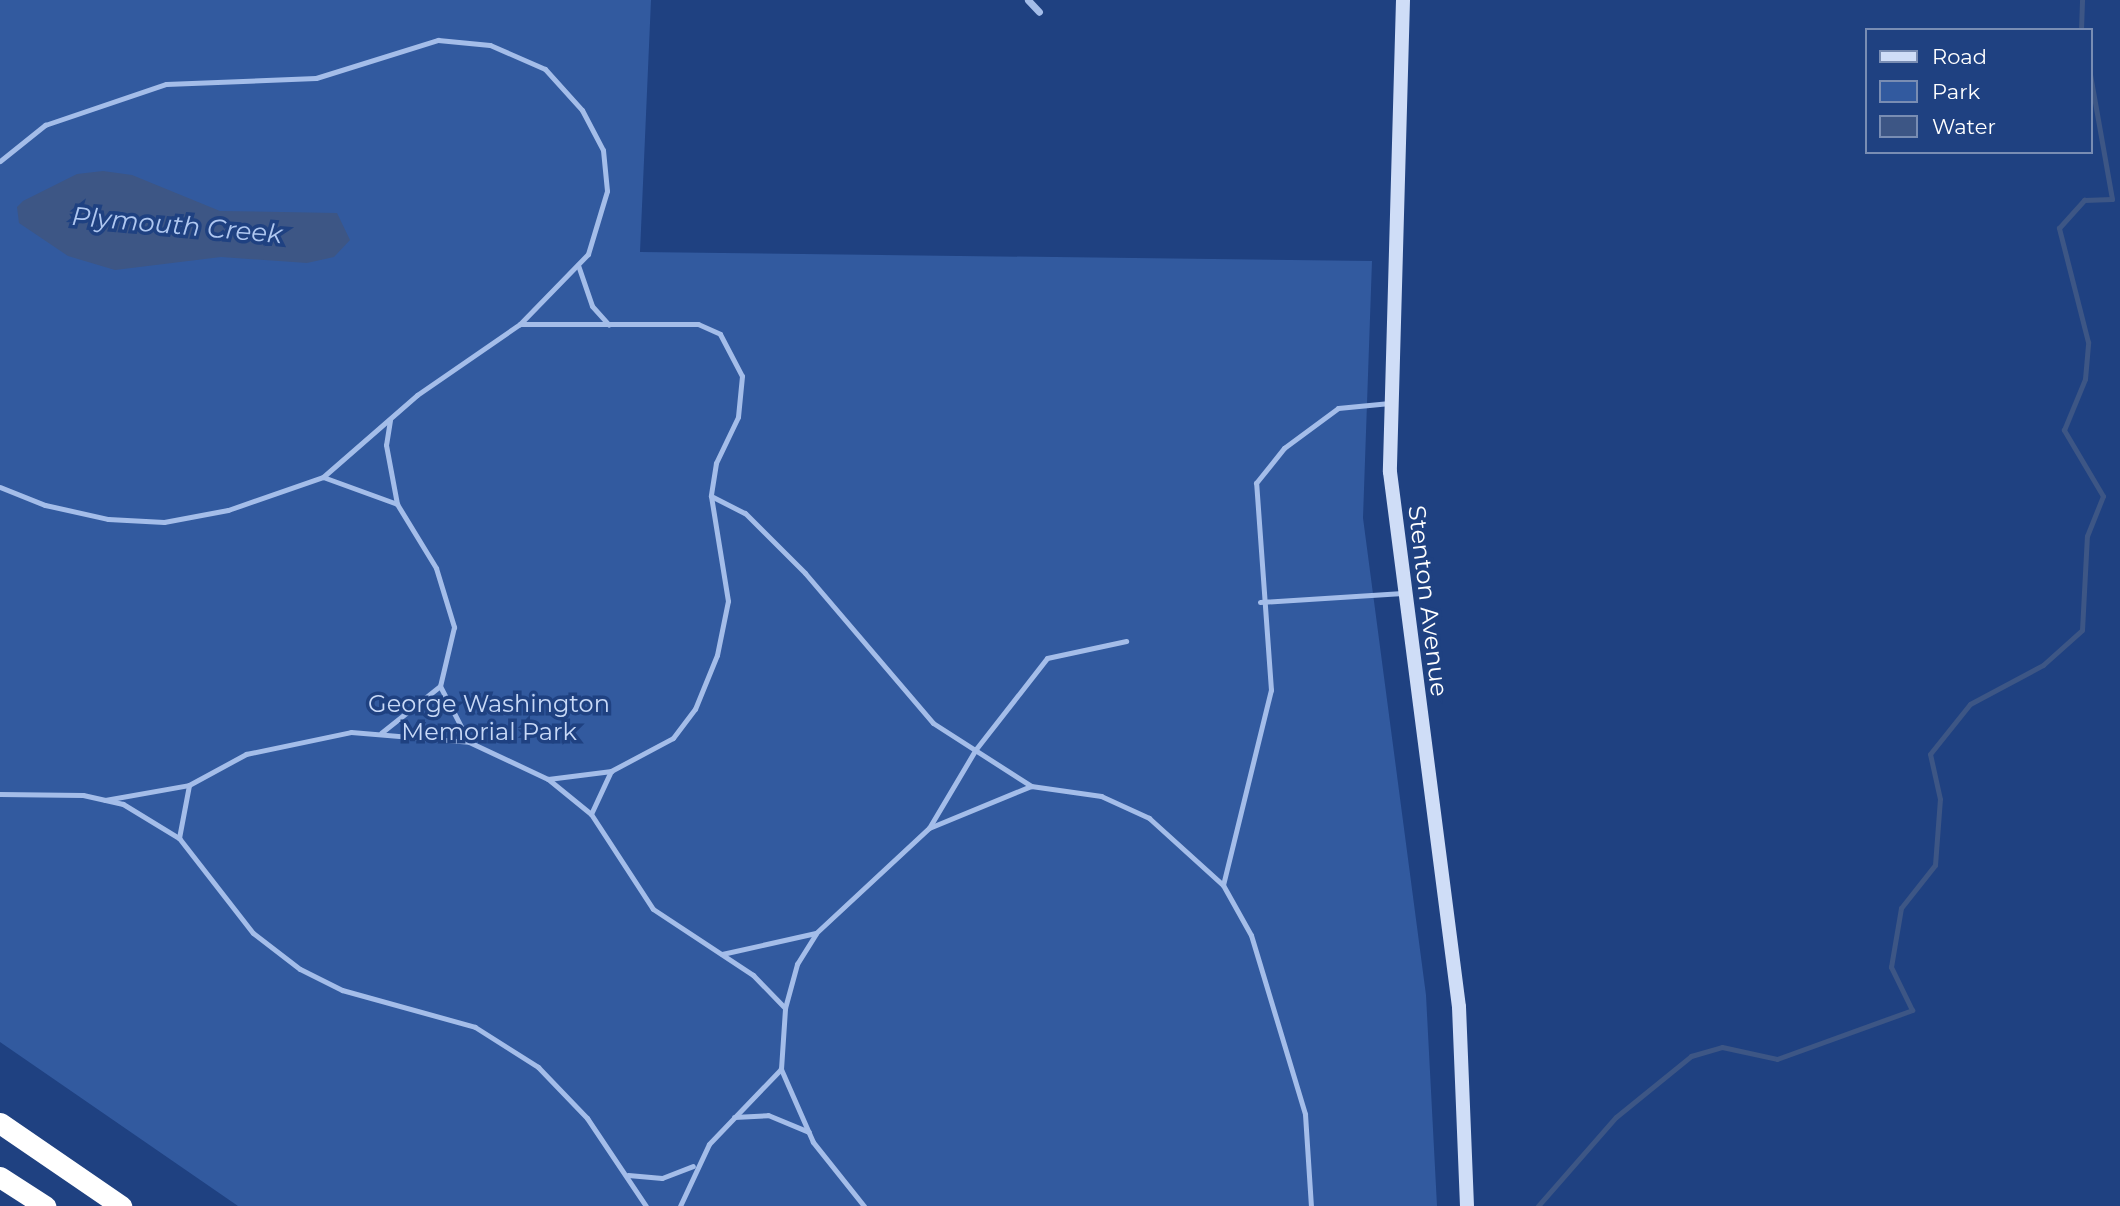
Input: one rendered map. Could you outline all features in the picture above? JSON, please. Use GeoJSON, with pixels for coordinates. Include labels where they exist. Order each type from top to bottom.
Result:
{"type":"FeatureCollection","features":[{"type":"Feature","properties":{"kind":"highway"},"geometry":{"type":"LineString","coordinates":[[0,1123],[121,1206]]}},
{"type":"Feature","properties":{"kind":"highway"},"geometry":{"type":"LineString","coordinates":[[0,1177],[45,1206]]}},
{"type":"Feature","properties":{"kind":"main road","name":"Stenton Avenue"},"geometry":{"type":"LineString","coordinates":[[1403,0],[1390,403],[1403,593],[1458,1007],[1467,1206]]}},
{"type":"Feature","properties":{"kind":"street"},"geometry":{"type":"LineString","coordinates":[[1028,0],[1039,12]]}},
{"type":"Feature","properties":{"kind":"lane"},"geometry":{"type":"LineString","coordinates":[[0,161],[46,125],[166,84],[316,78],[438,40],[489,45],[545,69],[582,110],[603,150],[604,203],[588,254],[520,324],[390,420],[323,477],[228,510],[164,522],[95,516],[0,486]]}},
{"type":"Feature","properties":{"kind":"lane"},"geometry":{"type":"LineString","coordinates":[[578,265],[592,306],[609,325]]}},
{"type":"Feature","properties":{"kind":"lane"},"geometry":{"type":"LineString","coordinates":[[520,324],[698,324],[720,334],[738,357],[738,417],[716,463],[712,496],[728,601],[717,655],[695,709],[673,738],[611,771],[548,779]]}},
{"type":"Feature","properties":{"kind":"lane"},"geometry":{"type":"LineString","coordinates":[[1223,886],[1271,690],[1260,602],[1256,484],[1284,448],[1338,408],[1390,403]]}},
{"type":"Feature","properties":{"kind":"lane"},"geometry":{"type":"LineString","coordinates":[[381,733],[440,686],[454,627],[436,568],[397,504],[386,445],[390,420]]}},
{"type":"Feature","properties":{"kind":"lane"},"geometry":{"type":"LineString","coordinates":[[323,477],[397,504]]}},
{"type":"Feature","properties":{"kind":"lane"},"geometry":{"type":"LineString","coordinates":[[712,496],[745,513],[805,573],[907,697],[1031,786],[1101,796],[1149,818],[1223,886],[1251,935],[1302,1102],[1311,1206]]}},
{"type":"Feature","properties":{"kind":"lane"},"geometry":{"type":"LineString","coordinates":[[1260,602],[1403,593]]}},
{"type":"Feature","properties":{"kind":"lane"},"geometry":{"type":"LineString","coordinates":[[864,1206],[809,1132],[781,1069],[785,1008],[797,964],[816,933],[929,828],[976,749],[1047,658],[1126,641]]}},
{"type":"Feature","properties":{"kind":"lane"},"geometry":{"type":"LineString","coordinates":[[440,686],[469,743]]}},
{"type":"Feature","properties":{"kind":"lane"},"geometry":{"type":"LineString","coordinates":[[0,794],[105,800],[189,785],[246,754],[298,738],[381,733],[469,743],[548,779],[591,814],[653,909],[722,954],[785,1008]]}},
{"type":"Feature","properties":{"kind":"lane"},"geometry":{"type":"LineString","coordinates":[[591,814],[611,771]]}},
{"type":"Feature","properties":{"kind":"lane"},"geometry":{"type":"LineString","coordinates":[[179,838],[189,785]]}},
{"type":"Feature","properties":{"kind":"lane"},"geometry":{"type":"LineString","coordinates":[[929,828],[1031,786]]}},
{"type":"Feature","properties":{"kind":"lane"},"geometry":{"type":"LineString","coordinates":[[105,800],[179,838],[253,933],[300,969],[342,990],[475,1027],[538,1067],[628,1175],[646,1206]]}},
{"type":"Feature","properties":{"kind":"lane"},"geometry":{"type":"LineString","coordinates":[[722,954],[816,933]]}},
{"type":"Feature","properties":{"kind":"lane"},"geometry":{"type":"LineString","coordinates":[[680,1206],[695,1165],[734,1117],[781,1069]]}},
{"type":"Feature","properties":{"kind":"lane"},"geometry":{"type":"LineString","coordinates":[[734,1117],[768,1115],[809,1132]]}},
{"type":"Feature","properties":{"kind":"lane"},"geometry":{"type":"LineString","coordinates":[[628,1175],[662,1178],[695,1165]]}},
{"type":"Feature","properties":{"kind":"green space","name":"George Washington Memorial Park"},"geometry":{"type":"Polygon","coordinates":[[[0,0],[651,0],[640,252],[1372,261],[1363,518],[1426,995],[1437,1206],[238,1206],[0,1042],[0,0]]]}},
{"type":"Feature","properties":{"kind":"water","name":"Plymouth Creek"},"geometry":{"type":"Polygon","coordinates":[[[103,171],[132,175],[220,211],[337,213],[350,240],[334,257],[307,263],[221,257],[115,270],[68,256],[19,223],[17,207],[23,201],[77,174],[103,171]]]}},
{"type":"Feature","properties":{"kind":"waterway"},"geometry":{"type":"LineString","coordinates":[[2081,28],[2082,0]]}},
{"type":"Feature","properties":{"kind":"waterway"},"geometry":{"type":"LineString","coordinates":[[1538,1206],[1616,1117],[1691,1056],[1722,1047],[1777,1059],[1912,1010],[1891,967],[1901,908],[1935,865],[1940,799],[1930,754],[1970,704],[2043,665],[2082,630],[2087,536],[2103,496],[2064,430],[2085,379],[2088,342],[2059,228],[2084,200],[2112,199],[2092,85]]}}]}
